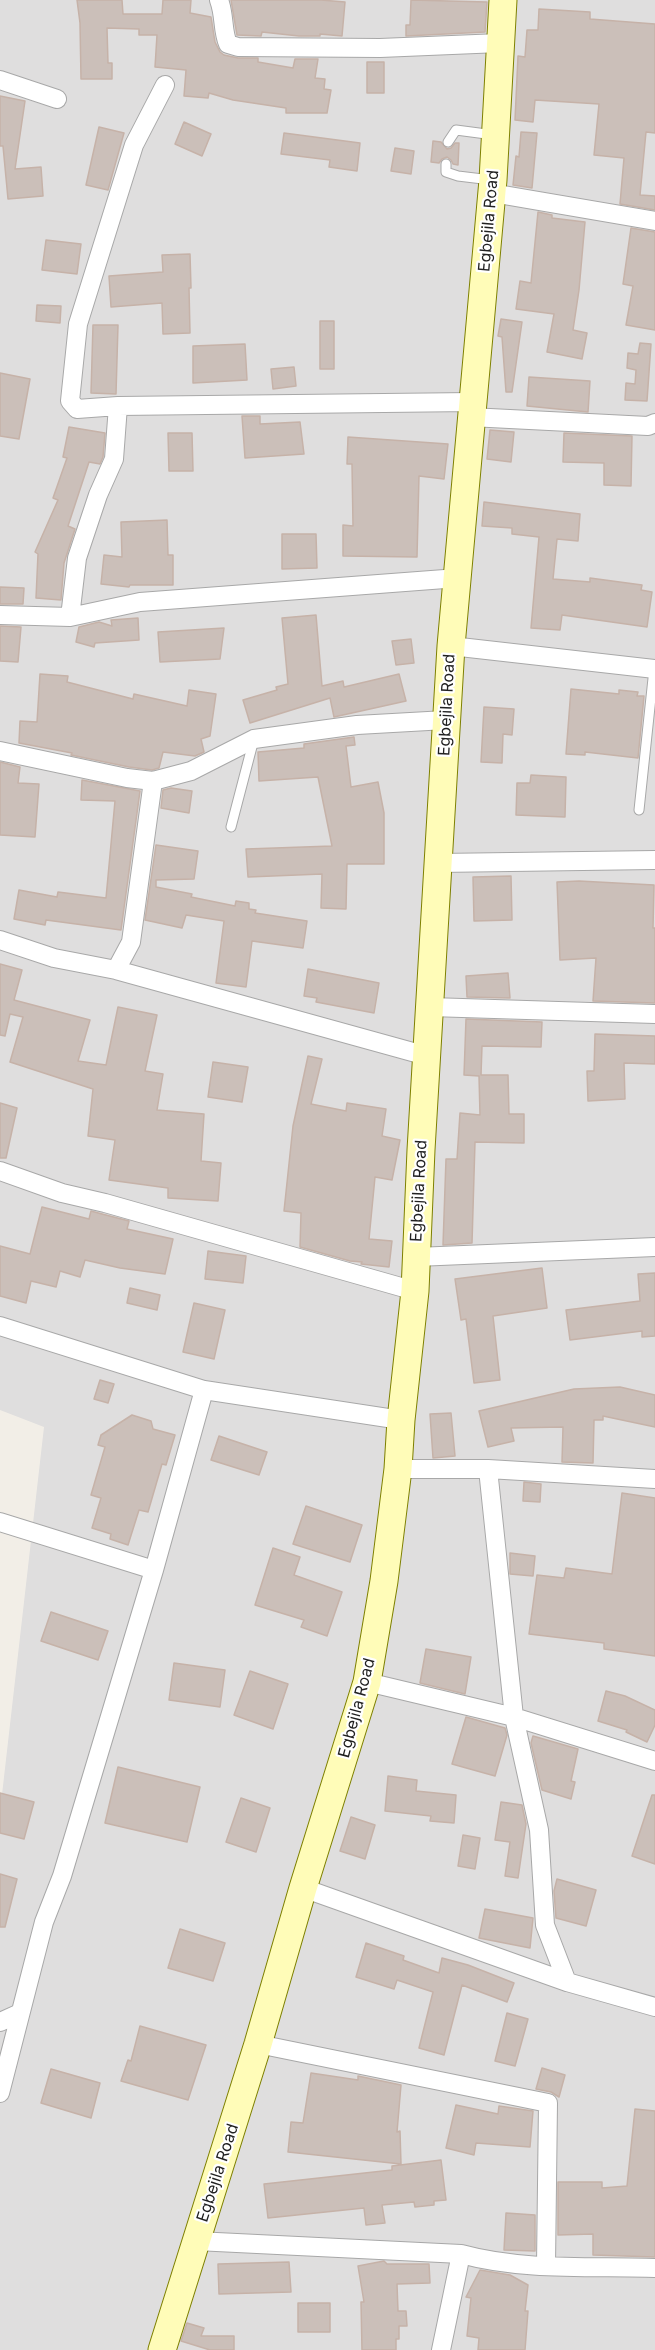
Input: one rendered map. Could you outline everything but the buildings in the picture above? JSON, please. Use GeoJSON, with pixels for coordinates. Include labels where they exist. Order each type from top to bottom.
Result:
{"type":"FeatureCollection","features":[{"type":"Feature","properties":{"kind":"street"},"geometry":{"type":"LineString","coordinates":[[219,0],[225,20],[224,36],[228,44],[238,47],[380,48],[500,43]]}},
{"type":"Feature","properties":{"kind":"street","name":"Egbejila Road"},"geometry":{"type":"LineString","coordinates":[[162,2350],[258,2044],[303,1888],[367,1682],[384,1581],[398,1469],[415,1291],[451,646],[492,186],[503,0]]}},
{"type":"Feature","properties":{"kind":"street"},"geometry":{"type":"LineString","coordinates":[[0,80],[57,99]]}},
{"type":"Feature","properties":{"kind":"street"},"geometry":{"type":"LineString","coordinates":[[165,85],[134,145],[78,324],[70,401],[77,409],[118,406],[471,410],[648,426],[655,423]]}},
{"type":"Feature","properties":{"kind":"street"},"geometry":{"type":"LineString","coordinates":[[492,186],[655,221]]}},
{"type":"Feature","properties":{"kind":"street"},"geometry":{"type":"LineString","coordinates":[[70,616],[77,558],[98,495],[114,459],[118,406]]}},
{"type":"Feature","properties":{"kind":"street"},"geometry":{"type":"LineString","coordinates":[[0,615],[70,616],[140,602],[458,578]]}},
{"type":"Feature","properties":{"kind":"street"},"geometry":{"type":"LineString","coordinates":[[451,646],[654,669]]}},
{"type":"Feature","properties":{"kind":"street"},"geometry":{"type":"LineString","coordinates":[[0,751],[128,778],[153,781],[191,771],[254,739],[357,725],[446,720]]}},
{"type":"Feature","properties":{"kind":"street"},"geometry":{"type":"LineString","coordinates":[[116,970],[131,942],[153,781]]}},
{"type":"Feature","properties":{"kind":"street"},"geometry":{"type":"LineString","coordinates":[[438,863],[655,860]]}},
{"type":"Feature","properties":{"kind":"street"},"geometry":{"type":"LineString","coordinates":[[0,940],[54,958],[116,970],[427,1056]]}},
{"type":"Feature","properties":{"kind":"street"},"geometry":{"type":"LineString","coordinates":[[430,1007],[655,1014]]}},
{"type":"Feature","properties":{"kind":"street"},"geometry":{"type":"LineString","coordinates":[[0,1171],[62,1192],[415,1291]]}},
{"type":"Feature","properties":{"kind":"street"},"geometry":{"type":"LineString","coordinates":[[416,1257],[655,1247]]}},
{"type":"Feature","properties":{"kind":"street"},"geometry":{"type":"LineString","coordinates":[[0,1326],[204,1390],[401,1420]]}},
{"type":"Feature","properties":{"kind":"street"},"geometry":{"type":"LineString","coordinates":[[0,2093],[44,1922],[62,1876],[154,1570],[204,1390]]}},
{"type":"Feature","properties":{"kind":"street"},"geometry":{"type":"LineString","coordinates":[[398,1469],[488,1469],[655,1479]]}},
{"type":"Feature","properties":{"kind":"street"},"geometry":{"type":"LineString","coordinates":[[488,1469],[514,1717],[539,1830],[545,1925],[567,1982]]}},
{"type":"Feature","properties":{"kind":"street"},"geometry":{"type":"LineString","coordinates":[[0,1522],[154,1570]]}},
{"type":"Feature","properties":{"kind":"street"},"geometry":{"type":"LineString","coordinates":[[367,1682],[514,1717],[655,1761]]}},
{"type":"Feature","properties":{"kind":"street"},"geometry":{"type":"LineString","coordinates":[[303,1888],[567,1982],[655,2007]]}},
{"type":"Feature","properties":{"kind":"street"},"geometry":{"type":"LineString","coordinates":[[0,2022],[20,2013]]}},
{"type":"Feature","properties":{"kind":"street"},"geometry":{"type":"LineString","coordinates":[[258,2044],[548,2103],[546,2265]]}},
{"type":"Feature","properties":{"kind":"street"},"geometry":{"type":"LineString","coordinates":[[196,2241],[461,2254],[485,2261],[546,2265],[655,2268]]}},
{"type":"Feature","properties":{"kind":"street"},"geometry":{"type":"LineString","coordinates":[[441,2350],[461,2254]]}},
{"type":"Feature","properties":{"kind":"lane"},"geometry":{"type":"LineString","coordinates":[[448,142],[456,130],[496,136]]}},
{"type":"Feature","properties":{"kind":"lane"},"geometry":{"type":"LineString","coordinates":[[446,164],[446,172],[492,186]]}},
{"type":"Feature","properties":{"kind":"lane"},"geometry":{"type":"LineString","coordinates":[[639,810],[654,669]]}},
{"type":"Feature","properties":{"kind":"lane"},"geometry":{"type":"LineString","coordinates":[[231,827],[254,739]]}},
{"type":"Feature","properties":{"kind":"shaded area"},"geometry":{"type":"Polygon","coordinates":[[[0,0],[655,0],[655,2350],[0,2350],[0,1812],[44,1427],[0,1410],[0,0]]]}}]}
